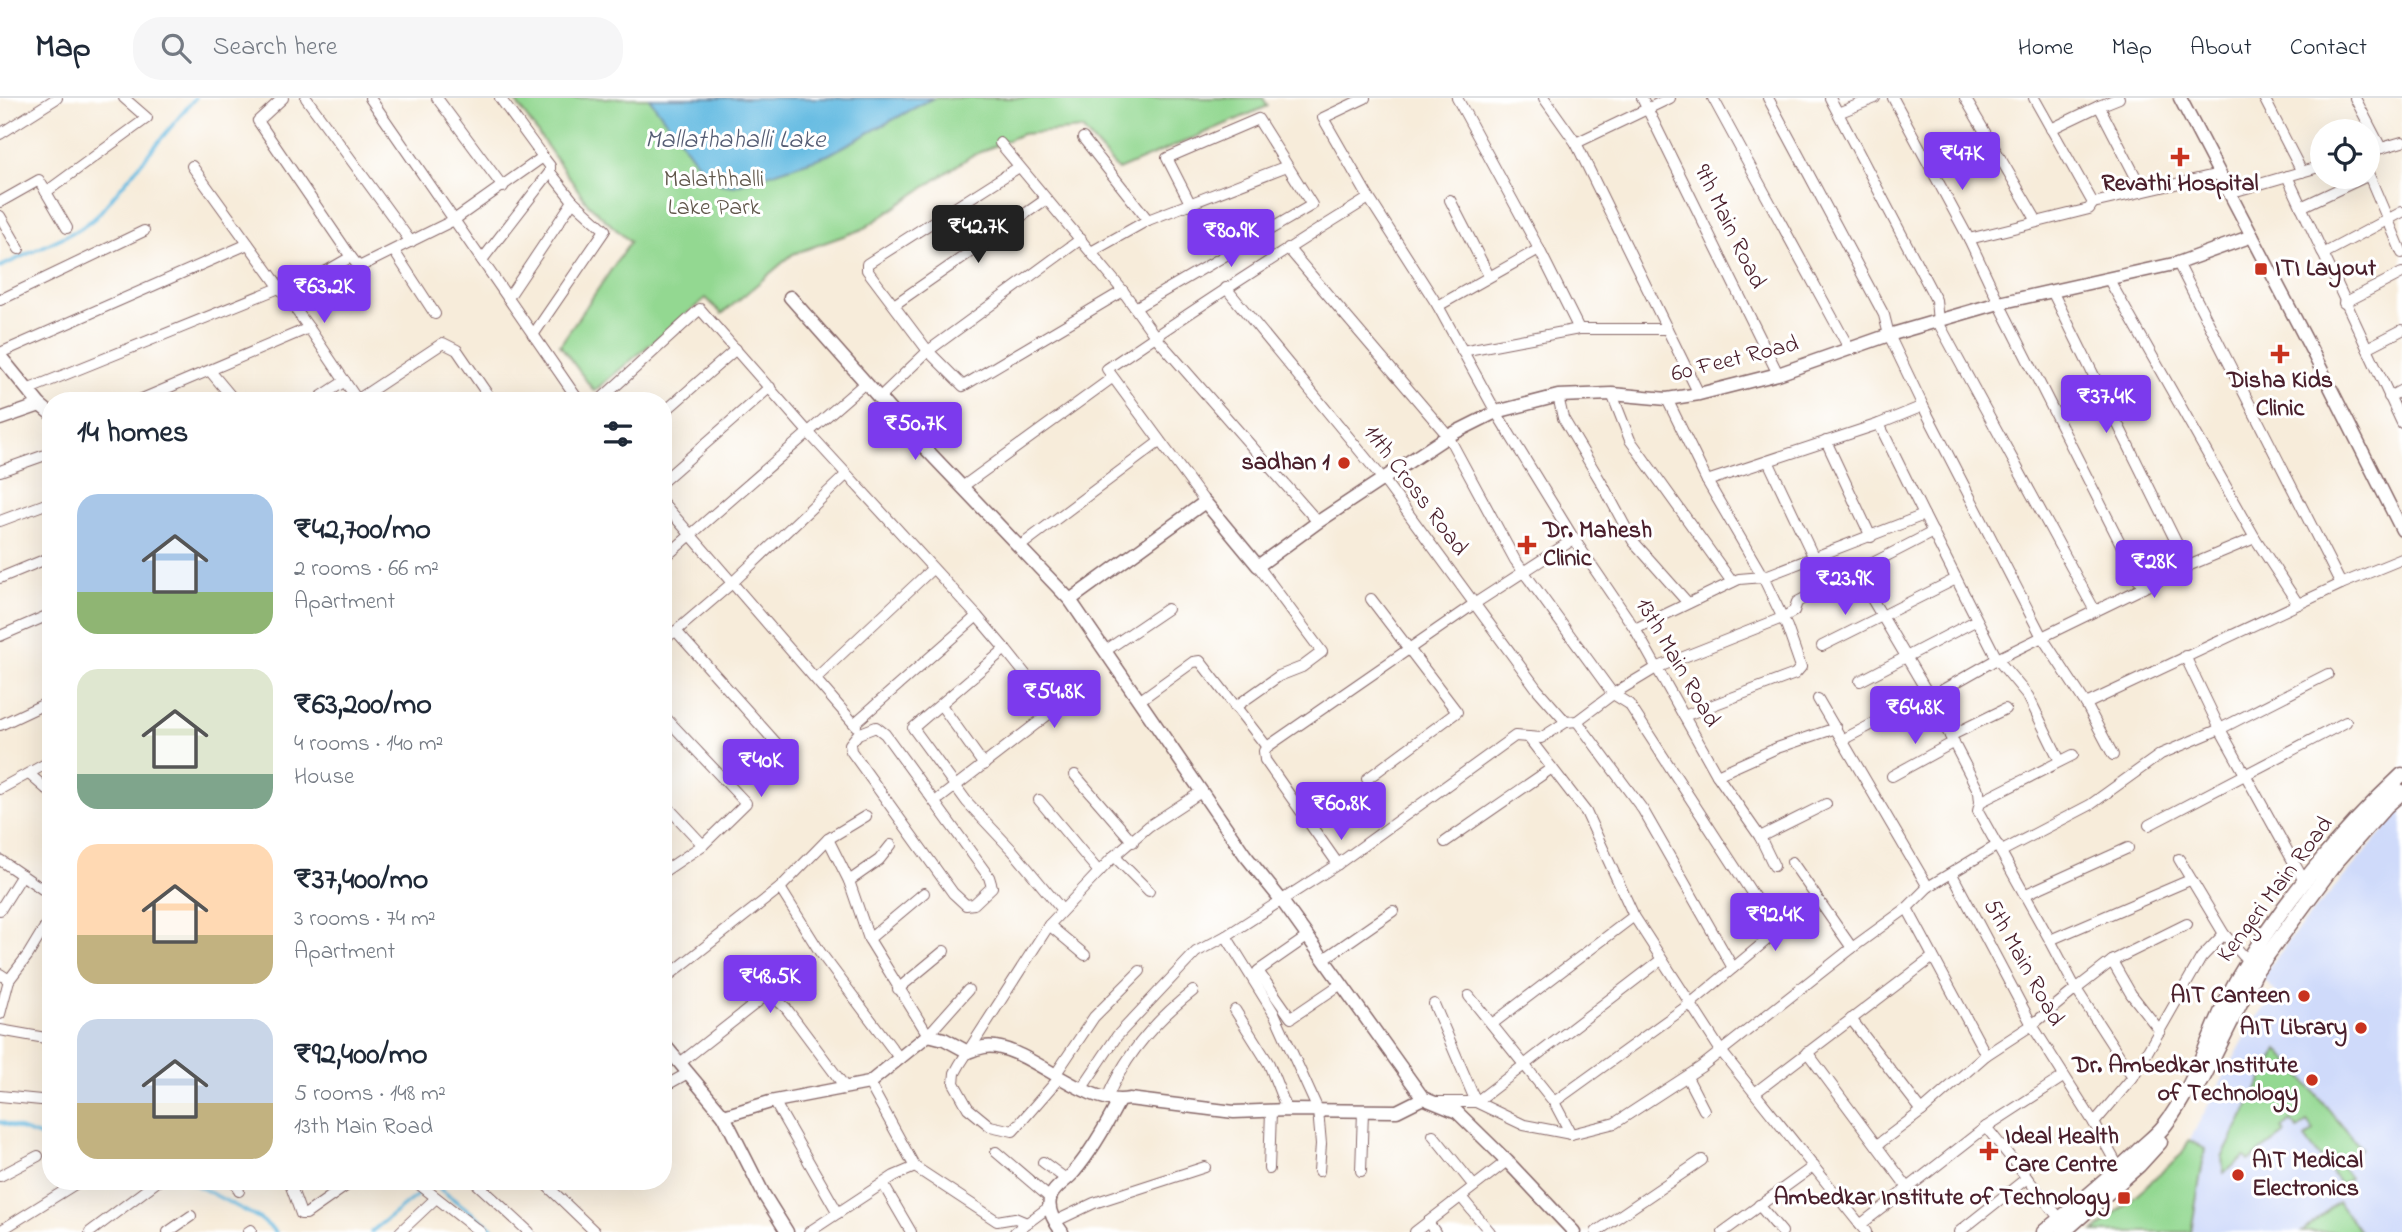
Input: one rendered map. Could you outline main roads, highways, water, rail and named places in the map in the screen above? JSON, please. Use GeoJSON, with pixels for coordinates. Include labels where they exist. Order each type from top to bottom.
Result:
{"type":"FeatureCollection","features":[{"type":"Feature","properties":{"kind":"main road","name":"Kengeri Main Road"},"geometry":{"type":"LineString","coordinates":[[2044,1232],[2062,1226],[2121,1174],[2164,1126],[2192,1081],[2242,984],[2248,961],[2304,881],[2369,805],[2402,775]]}},
{"type":"Feature","properties":{"kind":"main road","name":"Kengeri Main Road"},"geometry":{"type":"LineString","coordinates":[[2242,984],[2257,968],[2335,863],[2402,792]]}},
{"type":"Feature","properties":{"kind":"water","name":"Mallathahalli Lake"},"geometry":{"type":"Polygon","coordinates":[[[649,98],[933,98],[828,155],[734,186],[721,184],[707,176],[649,98]]]}},
{"type":"Feature","properties":{"kind":"waterway"},"geometry":{"type":"LineString","coordinates":[[0,267],[80,229],[96,217],[195,98]]}},
{"type":"Feature","properties":{"kind":"waterway"},"geometry":{"type":"LineString","coordinates":[[0,1122],[42,1137]]}},
{"type":"Feature","properties":{"kind":"waterway"},"geometry":{"type":"LineString","coordinates":[[205,1190],[259,1218],[276,1232]]}},
{"type":"Feature","properties":{"kind":"waterway"},"geometry":{"type":"LineString","coordinates":[[371,1232],[423,1190]]}},
{"type":"Feature","properties":{"kind":"waterway"},"geometry":{"type":"LineString","coordinates":[[441,1190],[497,1232]]}},
{"type":"Feature","properties":{"kind":"place","name":"Revathi Hospital"},"geometry":{"type":"Point","coordinates":[2180,157]}},
{"type":"Feature","properties":{"kind":"place","name":"ITI Layout"},"geometry":{"type":"Point","coordinates":[2261,269]}},
{"type":"Feature","properties":{"kind":"place","name":"Disha Kids Clinic"},"geometry":{"type":"Point","coordinates":[2280,354]}},
{"type":"Feature","properties":{"kind":"place","name":"sadhan 1"},"geometry":{"type":"Point","coordinates":[1344,463]}},
{"type":"Feature","properties":{"kind":"place","name":"Dr. Mahesh Clinic"},"geometry":{"type":"Point","coordinates":[1527,545]}},
{"type":"Feature","properties":{"kind":"place","name":"AIT Canteen"},"geometry":{"type":"Point","coordinates":[2304,996]}},
{"type":"Feature","properties":{"kind":"place","name":"AIT Library"},"geometry":{"type":"Point","coordinates":[2361,1028]}},
{"type":"Feature","properties":{"kind":"place","name":"Dr. Ambedkar Institute of Technology"},"geometry":{"type":"Point","coordinates":[2312,1080]}},
{"type":"Feature","properties":{"kind":"place","name":"Ideal Health Care Centre"},"geometry":{"type":"Point","coordinates":[1989,1151]}},
{"type":"Feature","properties":{"kind":"place","name":"AIT Medical Electronics"},"geometry":{"type":"Point","coordinates":[2238,1175]}},
{"type":"Feature","properties":{"kind":"place","name":"Ambedkar Institute of Technology"},"geometry":{"type":"Point","coordinates":[2124,1198]}},
{"type":"Feature","properties":{"kind":"park label","name":"Malathhalli Lake Park"},"geometry":{"type":"Point","coordinates":[714,194]}}]}
